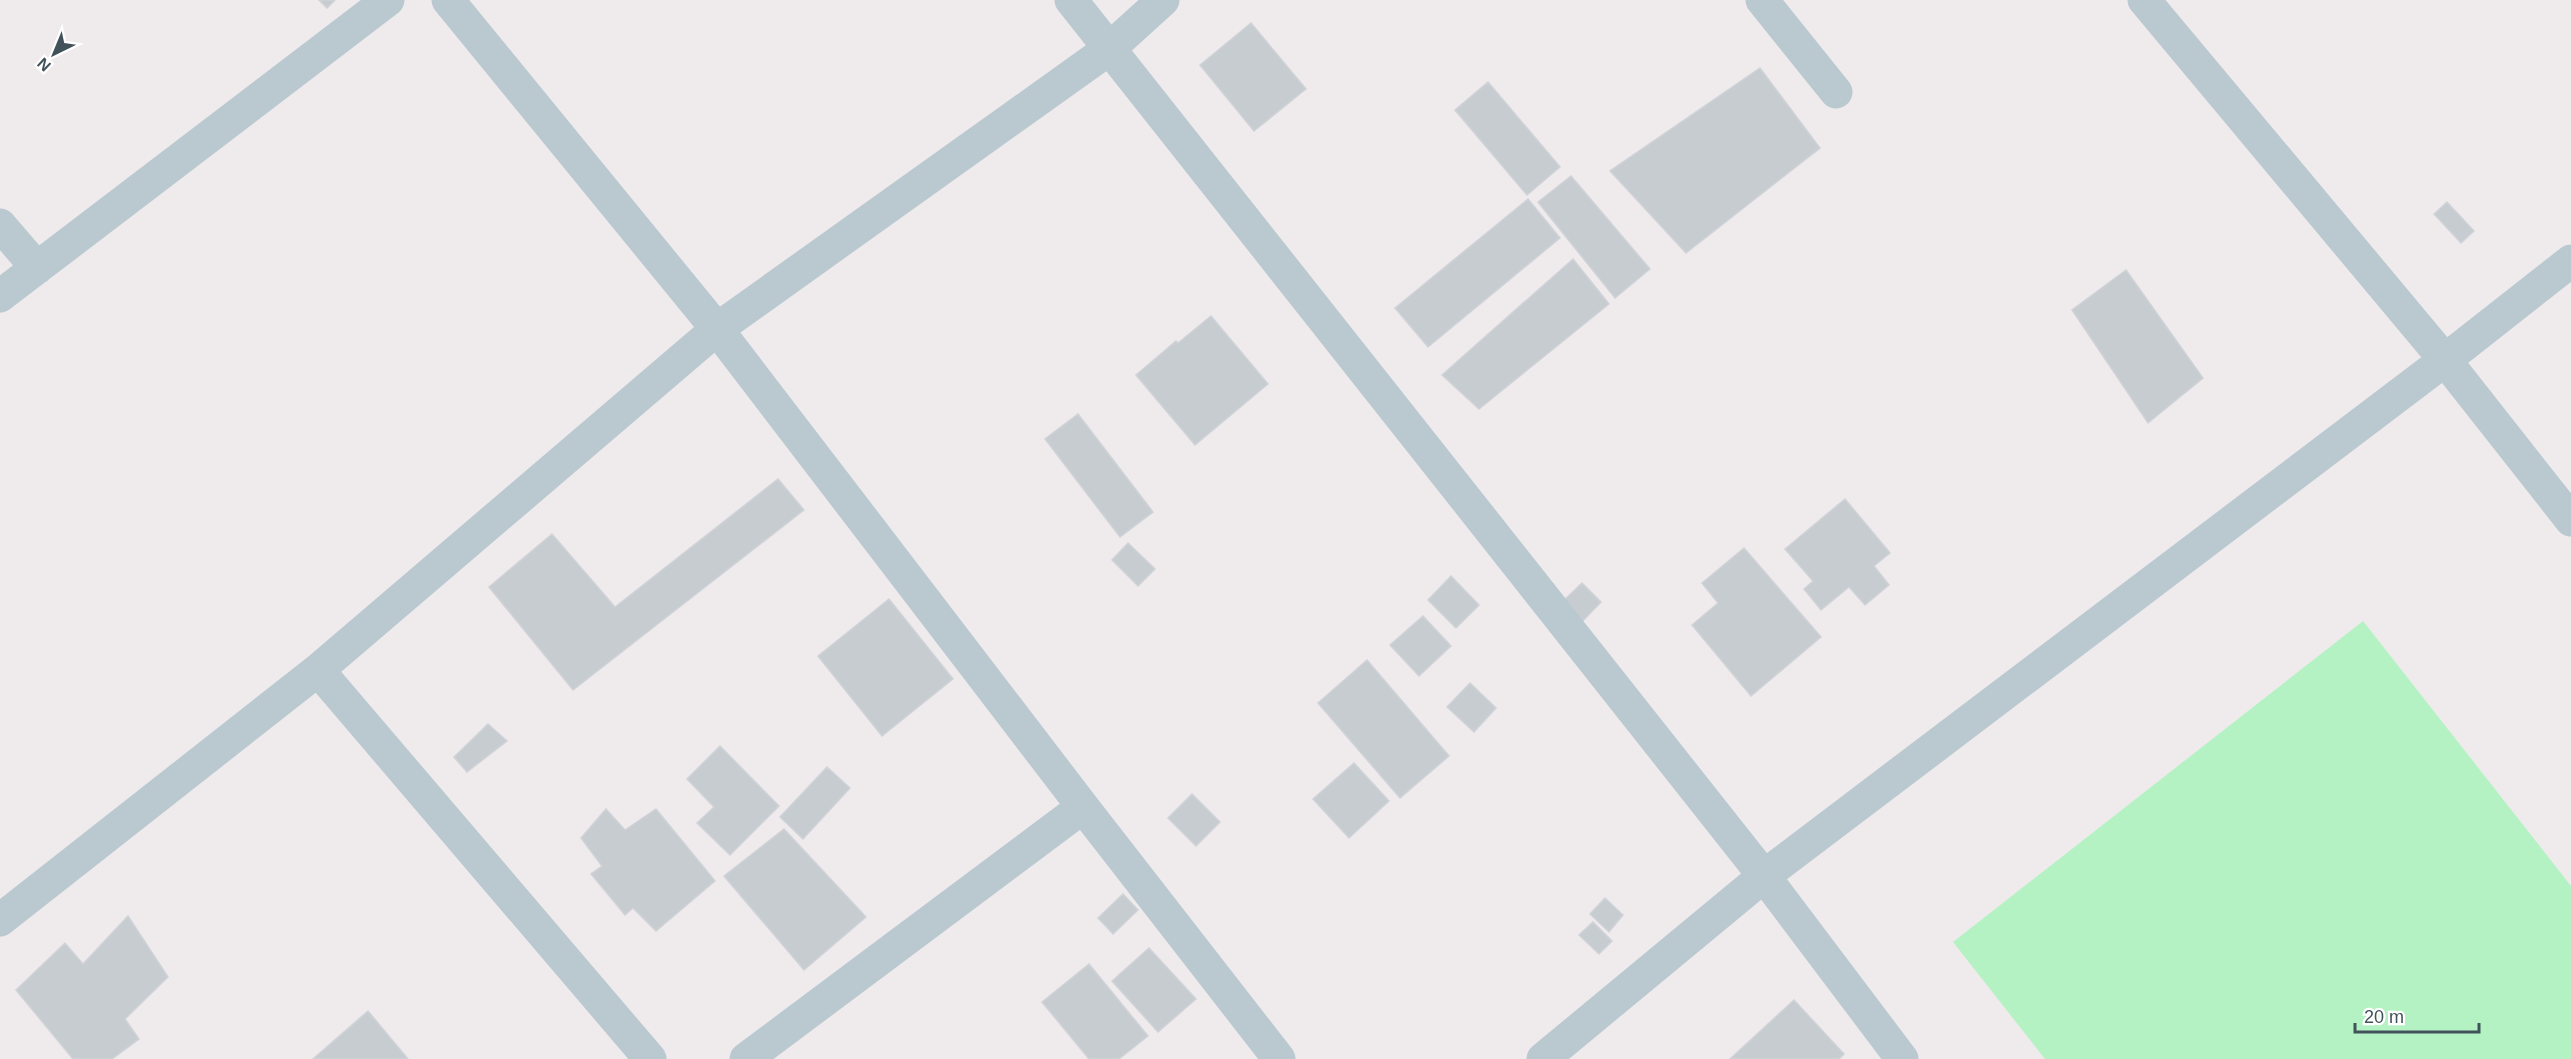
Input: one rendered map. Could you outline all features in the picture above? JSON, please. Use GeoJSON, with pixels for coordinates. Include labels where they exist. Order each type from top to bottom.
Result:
{"type":"FeatureCollection","features":[{"type":"Feature","properties":{"kind":"street"},"geometry":{"type":"LineString","coordinates":[[0,296],[388,0]]}},
{"type":"Feature","properties":{"kind":"street"},"geometry":{"type":"LineString","coordinates":[[448,0],[717,329],[1279,1059]]}},
{"type":"Feature","properties":{"kind":"street"},"geometry":{"type":"LineString","coordinates":[[1071,0],[1764,876],[1902,1059]]}},
{"type":"Feature","properties":{"kind":"street"},"geometry":{"type":"LineString","coordinates":[[0,920],[318,670],[717,329],[1109,49],[1163,0]]}},
{"type":"Feature","properties":{"kind":"street"},"geometry":{"type":"LineString","coordinates":[[1762,0],[1836,92]]}},
{"type":"Feature","properties":{"kind":"street"},"geometry":{"type":"LineString","coordinates":[[2144,0],[2445,360],[2571,520]]}},
{"type":"Feature","properties":{"kind":"street"},"geometry":{"type":"LineString","coordinates":[[0,225],[37,268]]}},
{"type":"Feature","properties":{"kind":"street"},"geometry":{"type":"LineString","coordinates":[[1543,1059],[1764,876],[2445,360],[2571,261]]}},
{"type":"Feature","properties":{"kind":"street"},"geometry":{"type":"LineString","coordinates":[[318,670],[650,1059]]}},
{"type":"Feature","properties":{"kind":"street"},"geometry":{"type":"LineString","coordinates":[[746,1059],[1083,807]]}},
{"type":"Feature","properties":{"kind":"green space"},"geometry":{"type":"Polygon","coordinates":[[[2363,621],[2571,886],[2571,1059],[2045,1059],[1953,942],[2363,621]]]}},
{"type":"Feature","properties":{"kind":"building"},"geometry":{"type":"Polygon","coordinates":[[[319,0],[335,0],[327,8],[319,0]]]}},
{"type":"Feature","properties":{"kind":"building"},"geometry":{"type":"Polygon","coordinates":[[[1251,23],[1306,89],[1254,131],[1200,65],[1251,23]]]}},
{"type":"Feature","properties":{"kind":"building"},"geometry":{"type":"Polygon","coordinates":[[[1760,68],[1820,148],[1686,253],[1610,171],[1760,68]]]}},
{"type":"Feature","properties":{"kind":"building"},"geometry":{"type":"Polygon","coordinates":[[[1488,82],[1560,167],[1527,195],[1455,110],[1488,82]]]}},
{"type":"Feature","properties":{"kind":"building"},"geometry":{"type":"Polygon","coordinates":[[[1571,176],[1650,269],[1615,298],[1538,202],[1571,176]]]}},
{"type":"Feature","properties":{"kind":"building"},"geometry":{"type":"Polygon","coordinates":[[[1528,199],[1560,238],[1428,347],[1395,308],[1528,199]]]}},
{"type":"Feature","properties":{"kind":"building"},"geometry":{"type":"Polygon","coordinates":[[[2447,202],[2474,231],[2461,243],[2434,214],[2447,202]]]}},
{"type":"Feature","properties":{"kind":"building"},"geometry":{"type":"Polygon","coordinates":[[[1573,259],[1609,304],[1479,409],[1442,375],[1573,259]]]}},
{"type":"Feature","properties":{"kind":"building"},"geometry":{"type":"Polygon","coordinates":[[[2126,270],[2203,378],[2148,423],[2072,310],[2126,270]]]}},
{"type":"Feature","properties":{"kind":"building"},"geometry":{"type":"Polygon","coordinates":[[[1211,316],[1268,384],[1195,445],[1136,375],[1176,341],[1178,343],[1211,316]]]}},
{"type":"Feature","properties":{"kind":"building"},"geometry":{"type":"Polygon","coordinates":[[[1078,414],[1153,512],[1120,537],[1045,439],[1078,414]]]}},
{"type":"Feature","properties":{"kind":"building"},"geometry":{"type":"Polygon","coordinates":[[[778,479],[804,510],[573,690],[489,587],[552,534],[615,607],[778,479]]]}},
{"type":"Feature","properties":{"kind":"building"},"geometry":{"type":"Polygon","coordinates":[[[1845,499],[1890,553],[1874,566],[1889,585],[1865,605],[1849,587],[1821,610],[1804,589],[1813,581],[1785,549],[1845,499]]]}},
{"type":"Feature","properties":{"kind":"building"},"geometry":{"type":"Polygon","coordinates":[[[1128,543],[1155,569],[1138,586],[1112,560],[1128,543]]]}},
{"type":"Feature","properties":{"kind":"building"},"geometry":{"type":"Polygon","coordinates":[[[1744,548],[1821,637],[1751,696],[1692,625],[1718,603],[1702,583],[1744,548]]]}},
{"type":"Feature","properties":{"kind":"building"},"geometry":{"type":"Polygon","coordinates":[[[1451,576],[1479,605],[1456,628],[1428,600],[1451,576]]]}},
{"type":"Feature","properties":{"kind":"building"},"geometry":{"type":"Polygon","coordinates":[[[1582,583],[1601,602],[1580,624],[1561,603],[1582,583]]]}},
{"type":"Feature","properties":{"kind":"building"},"geometry":{"type":"Polygon","coordinates":[[[889,599],[953,679],[882,736],[818,656],[889,599]]]}},
{"type":"Feature","properties":{"kind":"building"},"geometry":{"type":"Polygon","coordinates":[[[1423,616],[1451,646],[1419,676],[1390,645],[1423,616]]]}},
{"type":"Feature","properties":{"kind":"building"},"geometry":{"type":"Polygon","coordinates":[[[1367,660],[1449,756],[1400,798],[1318,703],[1367,660]]]}},
{"type":"Feature","properties":{"kind":"building"},"geometry":{"type":"Polygon","coordinates":[[[1470,683],[1496,708],[1474,732],[1447,707],[1470,683]]]}},
{"type":"Feature","properties":{"kind":"building"},"geometry":{"type":"Polygon","coordinates":[[[488,724],[507,741],[467,772],[454,757],[488,724]]]}},
{"type":"Feature","properties":{"kind":"building"},"geometry":{"type":"Polygon","coordinates":[[[720,746],[779,806],[730,855],[697,823],[714,807],[687,779],[720,746]]]}},
{"type":"Feature","properties":{"kind":"building"},"geometry":{"type":"Polygon","coordinates":[[[1354,763],[1389,801],[1349,838],[1313,799],[1354,763]]]}},
{"type":"Feature","properties":{"kind":"building"},"geometry":{"type":"Polygon","coordinates":[[[827,767],[850,788],[803,839],[780,817],[827,767]]]}},
{"type":"Feature","properties":{"kind":"building"},"geometry":{"type":"Polygon","coordinates":[[[1192,794],[1220,822],[1196,846],[1168,818],[1192,794]]]}},
{"type":"Feature","properties":{"kind":"building"},"geometry":{"type":"Polygon","coordinates":[[[606,809],[625,830],[656,809],[715,881],[656,931],[633,908],[625,915],[591,874],[602,866],[581,838],[606,809]]]}},
{"type":"Feature","properties":{"kind":"building"},"geometry":{"type":"Polygon","coordinates":[[[784,829],[866,917],[804,970],[724,876],[784,829]]]}},
{"type":"Feature","properties":{"kind":"building"},"geometry":{"type":"Polygon","coordinates":[[[1123,894],[1138,910],[1113,934],[1098,918],[1123,894]]]}},
{"type":"Feature","properties":{"kind":"building"},"geometry":{"type":"Polygon","coordinates":[[[1605,898],[1623,915],[1609,932],[1590,914],[1605,898]]]}},
{"type":"Feature","properties":{"kind":"building"},"geometry":{"type":"Polygon","coordinates":[[[128,916],[168,977],[125,1019],[139,1039],[112,1059],[73,1059],[16,990],[65,943],[83,964],[128,916]]]}},
{"type":"Feature","properties":{"kind":"building"},"geometry":{"type":"Polygon","coordinates":[[[1593,922],[1612,941],[1599,954],[1579,935],[1593,922]]]}},
{"type":"Feature","properties":{"kind":"building"},"geometry":{"type":"Polygon","coordinates":[[[1149,948],[1196,999],[1158,1032],[1112,981],[1149,948]]]}},
{"type":"Feature","properties":{"kind":"building"},"geometry":{"type":"Polygon","coordinates":[[[1089,964],[1148,1036],[1119,1059],[1089,1059],[1042,1002],[1089,964]]]}},
{"type":"Feature","properties":{"kind":"building"},"geometry":{"type":"Polygon","coordinates":[[[1794,1000],[1844,1054],[1839,1059],[1730,1059],[1794,1000]]]}},
{"type":"Feature","properties":{"kind":"building"},"geometry":{"type":"Polygon","coordinates":[[[368,1011],[408,1059],[313,1059],[368,1011]]]}}]}
